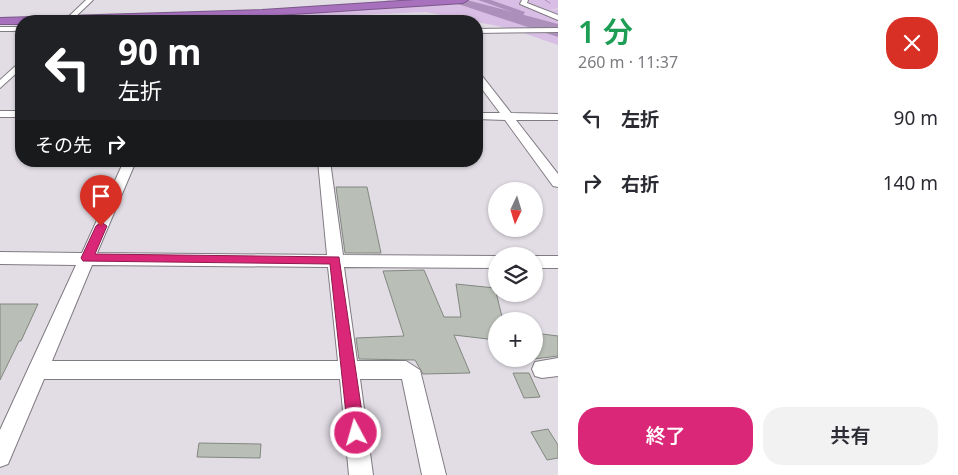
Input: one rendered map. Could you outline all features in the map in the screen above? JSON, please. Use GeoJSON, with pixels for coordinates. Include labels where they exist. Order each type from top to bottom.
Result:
{"type":"FeatureCollection","features":[{"type":"Feature","properties":{"kind":"highway"},"geometry":{"type":"LineString","coordinates":[[244,15],[463,0]]}},
{"type":"Feature","properties":{"kind":"highway"},"geometry":{"type":"LineString","coordinates":[[0,21],[15,21]]}},
{"type":"Feature","properties":{"kind":"street"},"geometry":{"type":"LineString","coordinates":[[74,15],[90,0]]}},
{"type":"Feature","properties":{"kind":"street"},"geometry":{"type":"LineString","coordinates":[[523,1],[545,11],[558,9]]}},
{"type":"Feature","properties":{"kind":"street"},"geometry":{"type":"LineString","coordinates":[[523,1],[522,3],[558,18]]}},
{"type":"Feature","properties":{"kind":"street"},"geometry":{"type":"LineString","coordinates":[[0,29],[15,29]]}},
{"type":"Feature","properties":{"kind":"street"},"geometry":{"type":"LineString","coordinates":[[483,30],[558,30]]}},
{"type":"Feature","properties":{"kind":"street"},"geometry":{"type":"LineString","coordinates":[[0,85],[15,70]]}},
{"type":"Feature","properties":{"kind":"street"},"geometry":{"type":"LineString","coordinates":[[483,83],[558,183]]}},
{"type":"Feature","properties":{"kind":"street"},"geometry":{"type":"LineString","coordinates":[[0,114],[15,114]]}},
{"type":"Feature","properties":{"kind":"street"},"geometry":{"type":"LineString","coordinates":[[483,116],[558,116]]}},
{"type":"Feature","properties":{"kind":"street"},"geometry":{"type":"LineString","coordinates":[[0,456],[6,430],[38,370],[127,167]]}},
{"type":"Feature","properties":{"kind":"street"},"geometry":{"type":"LineString","coordinates":[[325,167],[361,475]]}},
{"type":"Feature","properties":{"kind":"street"},"geometry":{"type":"LineString","coordinates":[[0,258],[488,262]]}},
{"type":"Feature","properties":{"kind":"street"},"geometry":{"type":"LineString","coordinates":[[543,262],[558,262]]}},
{"type":"Feature","properties":{"kind":"street"},"geometry":{"type":"LineString","coordinates":[[38,370],[406,370],[413,377],[434,475]]}},
{"type":"Feature","properties":{"kind":"shaded area"},"geometry":{"type":"Polygon","coordinates":[[[385,0],[558,0],[558,8],[547,11],[558,9],[558,45],[512,29],[483,23],[483,15],[441,15],[426,12],[352,15],[240,15],[390,2],[385,0]]]}},
{"type":"Feature","properties":{"kind":"shaded area"},"geometry":{"type":"Polygon","coordinates":[[[446,0],[467,0],[558,24],[558,37],[446,0]]]}},
{"type":"Feature","properties":{"kind":"building"},"geometry":{"type":"Polygon","coordinates":[[[336,187],[367,187],[381,253],[345,253],[336,187]]]}},
{"type":"Feature","properties":{"kind":"building"},"geometry":{"type":"Polygon","coordinates":[[[424,270],[444,317],[461,317],[456,284],[488,287],[488,302],[498,302],[501,312],[488,312],[488,339],[454,335],[470,373],[423,374],[415,360],[359,359],[356,338],[404,336],[383,271],[424,270]]]}},
{"type":"Feature","properties":{"kind":"building"},"geometry":{"type":"Polygon","coordinates":[[[0,304],[38,304],[0,380],[0,304]]]}},
{"type":"Feature","properties":{"kind":"building"},"geometry":{"type":"Polygon","coordinates":[[[543,334],[558,336],[558,356],[543,358],[543,334]]]}},
{"type":"Feature","properties":{"kind":"building"},"geometry":{"type":"Polygon","coordinates":[[[513,373],[529,373],[540,397],[524,398],[513,373]]]}},
{"type":"Feature","properties":{"kind":"building"},"geometry":{"type":"Polygon","coordinates":[[[548,429],[558,445],[558,458],[547,460],[531,432],[548,429]]]}},
{"type":"Feature","properties":{"kind":"building"},"geometry":{"type":"Polygon","coordinates":[[[199,443],[261,444],[260,458],[197,457],[199,443]]]}},
{"type":"Feature","properties":{"kind":"waterway"},"geometry":{"type":"LineString","coordinates":[[482,0],[520,12],[518,17]]}},
{"type":"Feature","properties":{"kind":"waterway"},"geometry":{"type":"LineString","coordinates":[[545,0],[550,3]]}},
{"type":"Feature","properties":{"kind":"route"},"geometry":{"type":"LineString","coordinates":[[101,226],[87,258],[335,260],[350,370],[356,433]]}}]}
